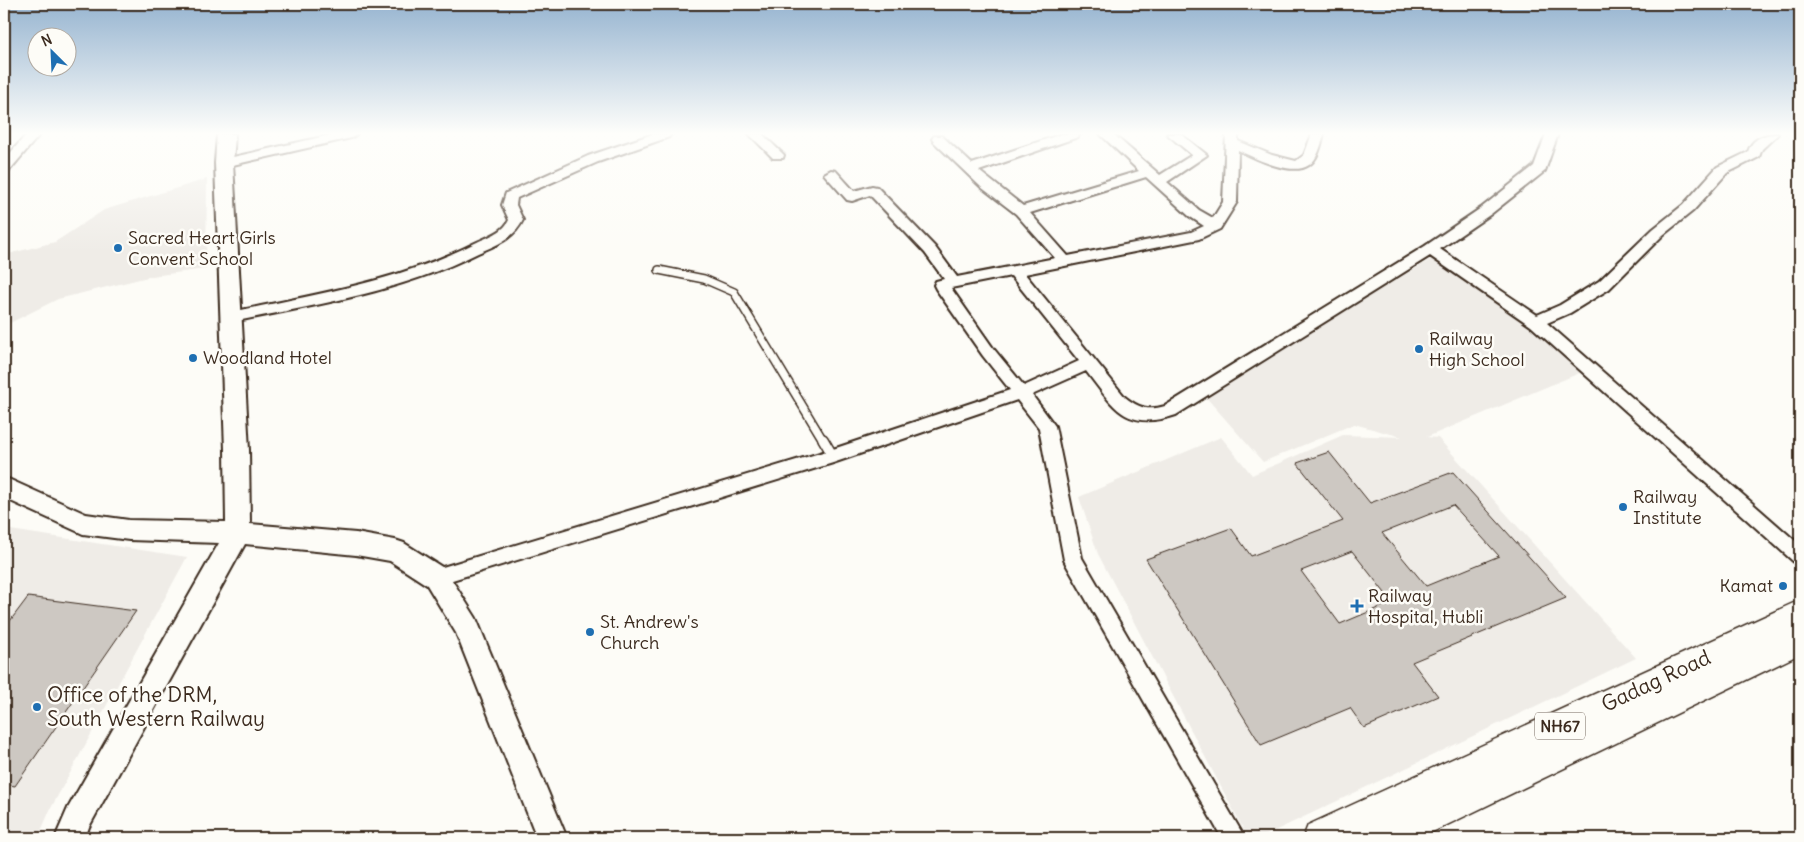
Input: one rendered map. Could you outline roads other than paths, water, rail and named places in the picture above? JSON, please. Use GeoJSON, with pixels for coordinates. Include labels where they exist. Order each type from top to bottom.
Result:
{"type":"FeatureCollection","features":[{"type":"Feature","properties":{"kind":"highway","name":"Gadag Road"},"geometry":{"type":"LineString","coordinates":[[1321,838],[1800,614]]}},
{"type":"Feature","properties":{"kind":"highway","name":"Gadag Road"},"geometry":{"type":"LineString","coordinates":[[1381,838],[1800,638]]}},
{"type":"Feature","properties":{"kind":"main road"},"geometry":{"type":"LineString","coordinates":[[70,838],[78,818],[238,533],[237,450],[225,173]]}},
{"type":"Feature","properties":{"kind":"main road"},"geometry":{"type":"LineString","coordinates":[[4,486],[83,524],[129,530],[238,533],[356,544],[395,551],[436,577],[467,628],[552,838]]}},
{"type":"Feature","properties":{"kind":"street"},"geometry":{"type":"LineString","coordinates":[[232,317],[367,290],[445,264],[502,236],[512,228],[516,220],[509,205],[511,196],[561,173]]}},
{"type":"Feature","properties":{"kind":"street"},"geometry":{"type":"LineString","coordinates":[[976,173],[1022,211],[1065,261]]}},
{"type":"Feature","properties":{"kind":"street"},"geometry":{"type":"LineString","coordinates":[[1150,173],[1194,213],[1215,226]]}},
{"type":"Feature","properties":{"kind":"street"},"geometry":{"type":"LineString","coordinates":[[1022,211],[1154,177],[1162,173]]}},
{"type":"Feature","properties":{"kind":"street"},"geometry":{"type":"LineString","coordinates":[[1231,173],[1230,202],[1215,226],[1194,236],[941,285],[1047,426],[1073,560],[1234,838]]}},
{"type":"Feature","properties":{"kind":"street"},"geometry":{"type":"LineString","coordinates":[[1015,271],[1119,400],[1129,410],[1141,416],[1147,416],[1170,411],[1430,250],[1486,211],[1533,173]]}},
{"type":"Feature","properties":{"kind":"street"},"geometry":{"type":"LineString","coordinates":[[1536,322],[1565,309],[1604,285],[1658,232],[1688,208],[1719,173]]}},
{"type":"Feature","properties":{"kind":"street"},"geometry":{"type":"LineString","coordinates":[[831,174],[852,198],[872,190],[930,250],[954,283]]}},
{"type":"Feature","properties":{"kind":"street"},"geometry":{"type":"LineString","coordinates":[[1430,250],[1536,322],[1800,556]]}},
{"type":"Feature","properties":{"kind":"street"},"geometry":{"type":"LineString","coordinates":[[436,577],[833,456],[952,417],[1019,391],[1029,390],[1090,363]]}},
{"type":"Feature","properties":{"kind":"lane"},"geometry":{"type":"LineString","coordinates":[[660,270],[704,278],[734,292],[833,456]]}},
{"type":"Feature","properties":{"kind":"place","name":"Sacred Heart Girls Convent School"},"geometry":{"type":"Point","coordinates":[118,248]}},
{"type":"Feature","properties":{"kind":"place","name":"Railway High School"},"geometry":{"type":"Point","coordinates":[1419,349]}},
{"type":"Feature","properties":{"kind":"place","name":"Woodland Hotel"},"geometry":{"type":"Point","coordinates":[193,358]}},
{"type":"Feature","properties":{"kind":"place","name":"Railway Institute"},"geometry":{"type":"Point","coordinates":[1623,507]}},
{"type":"Feature","properties":{"kind":"place","name":"Kamat"},"geometry":{"type":"Point","coordinates":[1783,586]}},
{"type":"Feature","properties":{"kind":"place","name":"Railway Hospital, Hubli"},"geometry":{"type":"Point","coordinates":[1357,606]}},
{"type":"Feature","properties":{"kind":"place","name":"St. Andrew's Church"},"geometry":{"type":"Point","coordinates":[590,632]}},
{"type":"Feature","properties":{"kind":"place","name":"Office of the DRM, South Western Railway"},"geometry":{"type":"Point","coordinates":[37,707]}}]}
